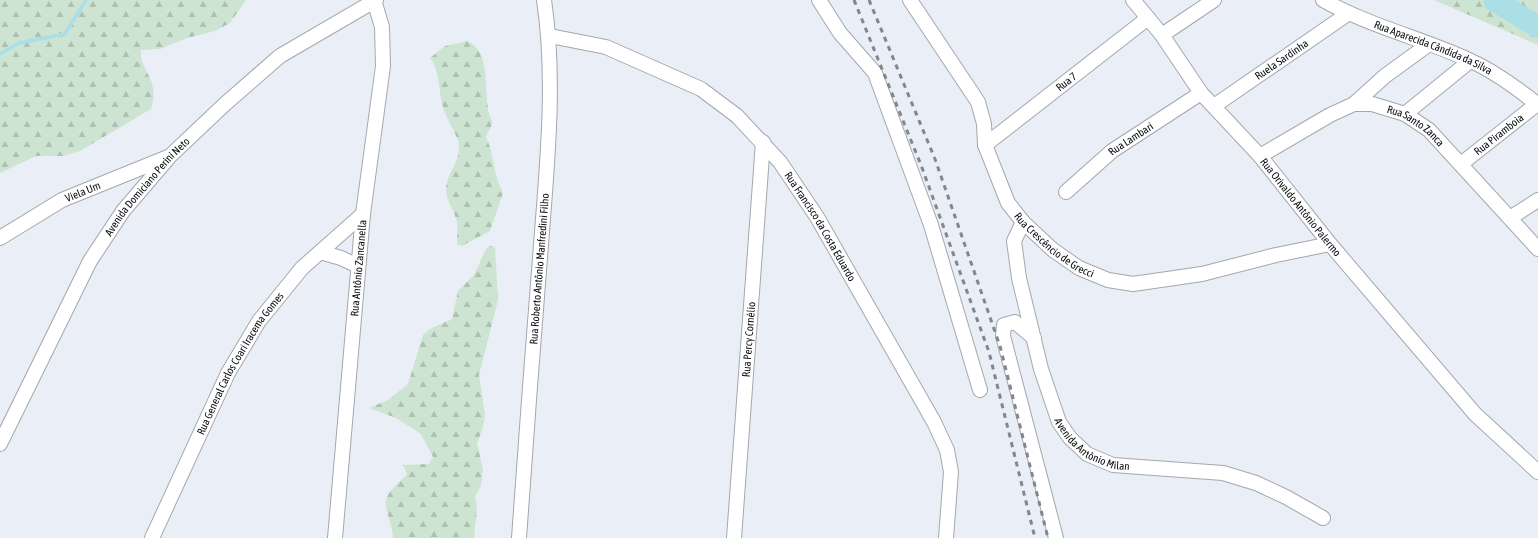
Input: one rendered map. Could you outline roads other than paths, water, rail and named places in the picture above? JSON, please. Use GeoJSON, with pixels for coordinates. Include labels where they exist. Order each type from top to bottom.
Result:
{"type":"FeatureCollection","features":[{"type":"Feature","properties":{"kind":"street","name":"Avenida Domiciano Perini Neto"},"geometry":{"type":"LineString","coordinates":[[0,444],[90,261],[123,211],[170,156],[225,104],[280,56],[375,0]]}},
{"type":"Feature","properties":{"kind":"street","name":"Rua Antônio Zancanella"},"geometry":{"type":"LineString","coordinates":[[336,538],[363,214],[383,66],[382,27],[375,0]]}},
{"type":"Feature","properties":{"kind":"street","name":"Rua Roberto Antônio Manfredini Filho"},"geometry":{"type":"LineString","coordinates":[[519,538],[543,214],[549,110],[550,36],[544,0]]}},
{"type":"Feature","properties":{"kind":"street"},"geometry":{"type":"LineString","coordinates":[[819,0],[840,33],[875,73],[931,225],[980,390]]}},
{"type":"Feature","properties":{"kind":"street","name":"Rua Crescêncio de Grecci"},"geometry":{"type":"LineString","coordinates":[[910,0],[978,102],[984,124],[985,145],[1008,202],[1023,222],[1053,250],[1080,268],[1108,280],[1133,284],[1202,274],[1276,255],[1330,244]]}},
{"type":"Feature","properties":{"kind":"street","name":"Rua Orivaldo Antônio Palermo"},"geometry":{"type":"LineString","coordinates":[[1133,0],[1162,35],[1201,93],[1260,156],[1330,244],[1473,411],[1538,472]]}},
{"type":"Feature","properties":{"kind":"street"},"geometry":{"type":"LineString","coordinates":[[1162,35],[1214,0]]}},
{"type":"Feature","properties":{"kind":"street","name":"Rua Aparecida Cândida da Silva"},"geometry":{"type":"LineString","coordinates":[[1323,0],[1349,13],[1470,61],[1515,88],[1538,104]]}},
{"type":"Feature","properties":{"kind":"street","name":"Ruela Sardinha"},"geometry":{"type":"LineString","coordinates":[[1214,106],[1349,13]]}},
{"type":"Feature","properties":{"kind":"street","name":"Rua 7"},"geometry":{"type":"LineString","coordinates":[[985,145],[1148,18]]}},
{"type":"Feature","properties":{"kind":"street","name":"Rua Francisco da Costa Eduardo"},"geometry":{"type":"LineString","coordinates":[[550,36],[606,47],[701,89],[737,116],[763,142],[780,162],[817,217],[938,429],[947,450],[951,472],[946,538]]}},
{"type":"Feature","properties":{"kind":"street"},"geometry":{"type":"LineString","coordinates":[[1354,104],[1385,76],[1429,44]]}},
{"type":"Feature","properties":{"kind":"street"},"geometry":{"type":"LineString","coordinates":[[1405,114],[1470,61]]}},
{"type":"Feature","properties":{"kind":"street","name":"Rua Lambari"},"geometry":{"type":"LineString","coordinates":[[1066,192],[1112,151],[1201,93]]}},
{"type":"Feature","properties":{"kind":"street","name":"Rua Santo Zanca"},"geometry":{"type":"LineString","coordinates":[[1260,156],[1330,115],[1354,104],[1372,104],[1405,114],[1429,130],[1538,249]]}},
{"type":"Feature","properties":{"kind":"street","name":"Rua Piramboia"},"geometry":{"type":"LineString","coordinates":[[1461,164],[1538,104]]}},
{"type":"Feature","properties":{"kind":"street","name":"Rua Percy Cornélio"},"geometry":{"type":"LineString","coordinates":[[734,538],[763,142]]}},
{"type":"Feature","properties":{"kind":"street","name":"Viela Um"},"geometry":{"type":"LineString","coordinates":[[0,238],[62,200],[170,156]]}},
{"type":"Feature","properties":{"kind":"street"},"geometry":{"type":"LineString","coordinates":[[1510,218],[1538,200]]}},
{"type":"Feature","properties":{"kind":"street","name":"Rua General Carlos Coari Iracema Gomes"},"geometry":{"type":"LineString","coordinates":[[152,538],[228,373],[259,321],[278,295],[302,268],[363,214]]}},
{"type":"Feature","properties":{"kind":"street","name":"Avenida Antônio Milan"},"geometry":{"type":"LineString","coordinates":[[1023,222],[1014,241],[1019,278],[1041,369],[1059,422],[1070,438],[1087,454],[1113,465],[1223,473],[1256,483],[1280,494],[1323,518]]}},
{"type":"Feature","properties":{"kind":"street"},"geometry":{"type":"LineString","coordinates":[[320,252],[341,258],[358,266]]}},
{"type":"Feature","properties":{"kind":"street"},"geometry":{"type":"LineString","coordinates":[[1034,338],[1015,322],[1004,325],[1003,336],[1056,538]]}},
{"type":"Feature","properties":{"kind":"waterway"},"geometry":{"type":"LineString","coordinates":[[0,54],[19,43],[65,34],[86,0]]}},
{"type":"Feature","properties":{"kind":"waterway"},"geometry":{"type":"LineString","coordinates":[[1494,0],[1538,27]]}},
{"type":"Feature","properties":{"kind":"railway"},"geometry":{"type":"LineString","coordinates":[[854,0],[921,165],[989,352],[1035,538]]}},
{"type":"Feature","properties":{"kind":"railway"},"geometry":{"type":"LineString","coordinates":[[869,0],[935,159],[1000,346],[1048,538]]}}]}
